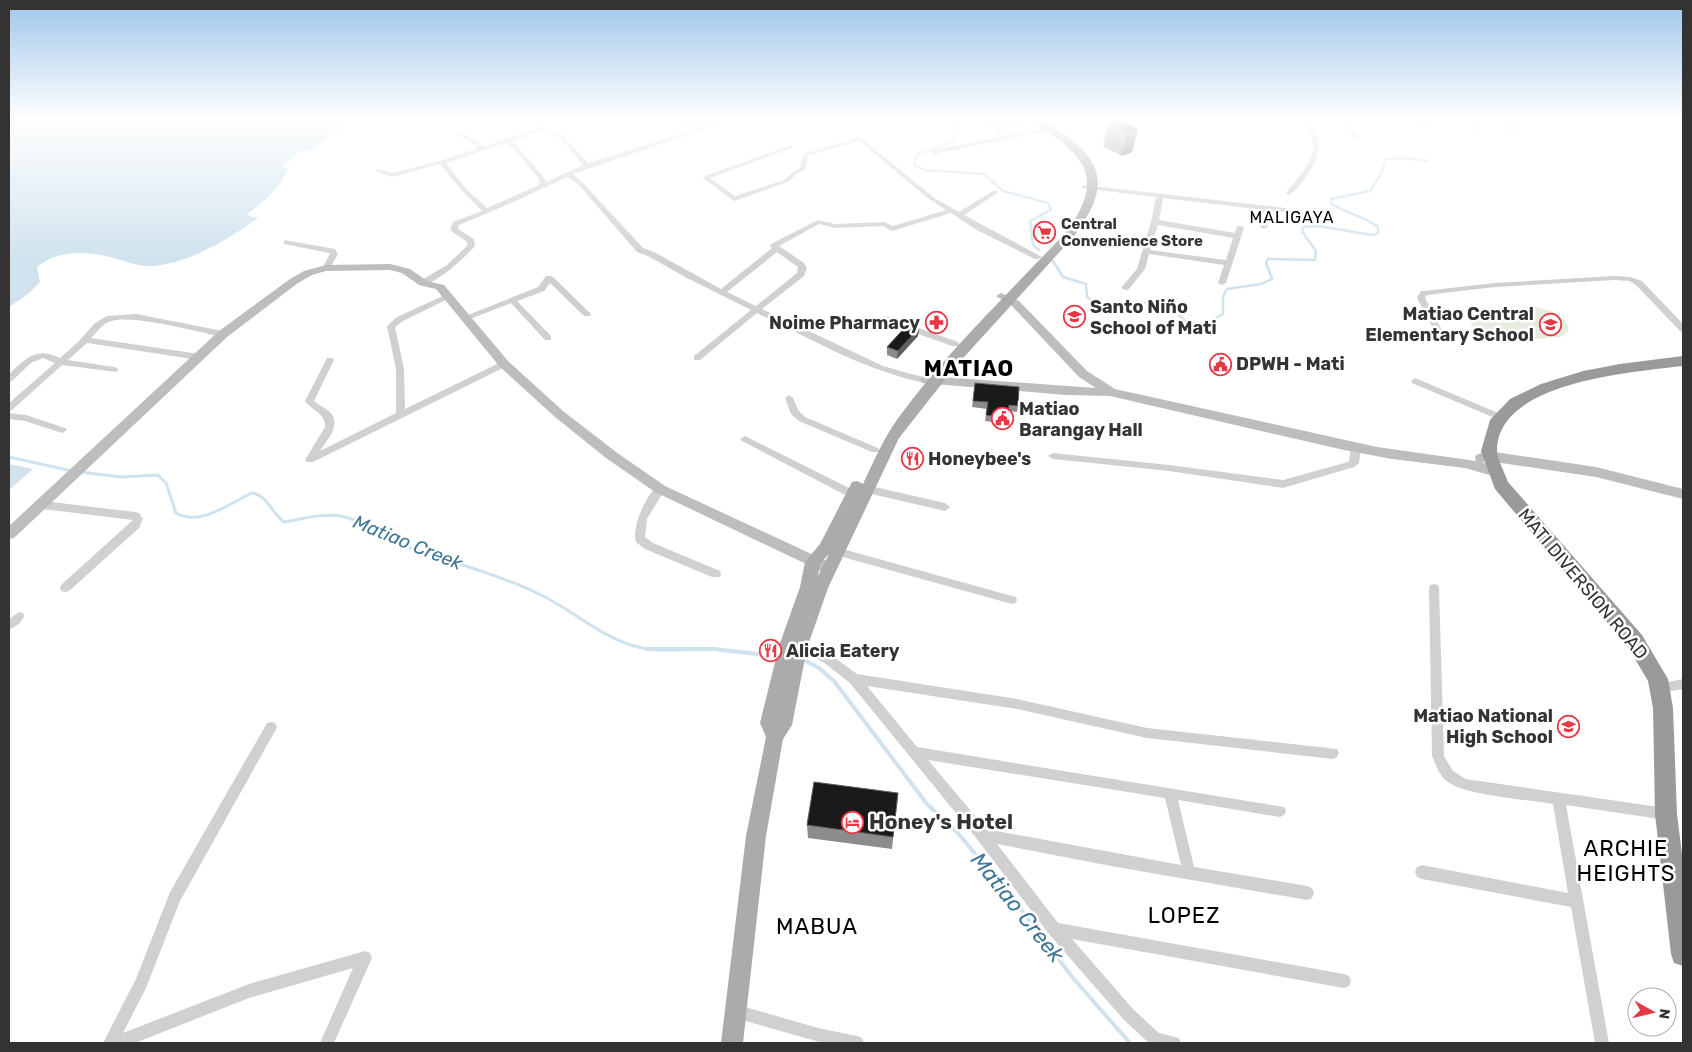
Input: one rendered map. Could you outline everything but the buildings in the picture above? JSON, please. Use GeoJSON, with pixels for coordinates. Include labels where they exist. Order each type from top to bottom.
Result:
{"type":"FeatureCollection","features":[{"type":"Feature","properties":{"kind":"highway"},"geometry":{"type":"LineString","coordinates":[[1483,463],[1490,437],[1500,418],[1529,394],[1569,380],[1626,368],[1683,361]]}},
{"type":"Feature","properties":{"kind":"highway","name":"MATI DIVERSION ROAD"},"geometry":{"type":"LineString","coordinates":[[1483,463],[1532,523],[1635,641],[1648,660],[1661,688],[1666,814],[1683,954]]}},
{"type":"Feature","properties":{"kind":"main road"},"geometry":{"type":"LineString","coordinates":[[859,492],[955,344],[1080,223],[1089,207],[1089,187],[1092,172],[1088,167]]}},
{"type":"Feature","properties":{"kind":"main road"},"geometry":{"type":"LineString","coordinates":[[793,647],[828,568],[831,550],[859,492],[875,450],[894,418],[931,380],[1075,216],[1089,187]]}},
{"type":"Feature","properties":{"kind":"main road"},"geometry":{"type":"LineString","coordinates":[[732,1043],[756,836],[774,737],[783,725],[793,647],[813,562],[831,550]]}},
{"type":"Feature","properties":{"kind":"street"},"geometry":{"type":"LineString","coordinates":[[378,171],[392,175],[422,167]]}},
{"type":"Feature","properties":{"kind":"street"},"geometry":{"type":"LineString","coordinates":[[446,167],[464,190],[486,211]]}},
{"type":"Feature","properties":{"kind":"street"},"geometry":{"type":"LineString","coordinates":[[532,167],[543,180],[542,185]]}},
{"type":"Feature","properties":{"kind":"street"},"geometry":{"type":"LineString","coordinates":[[423,283],[450,267],[471,246],[471,241],[454,230],[453,227],[460,222],[516,199],[542,185],[584,167]]}},
{"type":"Feature","properties":{"kind":"street"},"geometry":{"type":"LineString","coordinates":[[733,167],[705,177],[734,199],[786,181],[803,167]]}},
{"type":"Feature","properties":{"kind":"street"},"geometry":{"type":"LineString","coordinates":[[892,167],[912,184],[959,216],[1038,257]]}},
{"type":"Feature","properties":{"kind":"street"},"geometry":{"type":"LineString","coordinates":[[1288,193],[1299,181],[1307,167]]}},
{"type":"Feature","properties":{"kind":"street"},"geometry":{"type":"LineString","coordinates":[[568,174],[581,184],[640,250],[651,254],[722,294],[909,377],[1066,392],[1111,392],[1356,448],[1404,457],[1596,472],[1683,494]]}},
{"type":"Feature","properties":{"kind":"street"},"geometry":{"type":"LineString","coordinates":[[1089,187],[1285,210]]}},
{"type":"Feature","properties":{"kind":"street"},"geometry":{"type":"LineString","coordinates":[[959,216],[995,192]]}},
{"type":"Feature","properties":{"kind":"street"},"geometry":{"type":"LineString","coordinates":[[1125,288],[1137,276],[1148,252],[1160,196]]}},
{"type":"Feature","properties":{"kind":"street"},"geometry":{"type":"LineString","coordinates":[[1260,208],[1264,227]]}},
{"type":"Feature","properties":{"kind":"street"},"geometry":{"type":"LineString","coordinates":[[776,249],[774,246],[781,241],[818,222],[835,226],[884,224],[892,229],[951,211]]}},
{"type":"Feature","properties":{"kind":"street"},"geometry":{"type":"LineString","coordinates":[[1155,222],[1239,232],[1222,282]]}},
{"type":"Feature","properties":{"kind":"street"},"geometry":{"type":"LineString","coordinates":[[287,242],[332,251],[334,254],[326,268]]}},
{"type":"Feature","properties":{"kind":"street"},"geometry":{"type":"LineString","coordinates":[[722,294],[776,249]]}},
{"type":"Feature","properties":{"kind":"street"},"geometry":{"type":"LineString","coordinates":[[697,358],[758,310],[803,271],[801,266],[776,249]]}},
{"type":"Feature","properties":{"kind":"street"},"geometry":{"type":"LineString","coordinates":[[1148,252],[1229,263]]}},
{"type":"Feature","properties":{"kind":"street"},"geometry":{"type":"LineString","coordinates":[[9,534],[43,505],[223,334],[294,281],[308,273],[326,268],[390,267],[406,271],[423,283],[440,287],[467,317],[504,364],[603,449],[660,489],[828,568]]}},
{"type":"Feature","properties":{"kind":"street"},"geometry":{"type":"LineString","coordinates":[[467,317],[541,289],[548,278],[587,314]]}},
{"type":"Feature","properties":{"kind":"street"},"geometry":{"type":"LineString","coordinates":[[1441,336],[1422,298],[1424,293],[1533,282],[1614,278],[1630,279],[1639,283],[1683,328]]}},
{"type":"Feature","properties":{"kind":"street"},"geometry":{"type":"LineString","coordinates":[[401,416],[400,369],[391,326],[400,319],[448,297]]}},
{"type":"Feature","properties":{"kind":"street"},"geometry":{"type":"LineString","coordinates":[[1005,297],[1083,374],[1111,392]]}},
{"type":"Feature","properties":{"kind":"street"},"geometry":{"type":"LineString","coordinates":[[512,300],[548,338]]}},
{"type":"Feature","properties":{"kind":"street"},"geometry":{"type":"LineString","coordinates":[[9,408],[104,321],[119,317],[136,317],[223,334]]}},
{"type":"Feature","properties":{"kind":"street"},"geometry":{"type":"LineString","coordinates":[[885,319],[955,344]]}},
{"type":"Feature","properties":{"kind":"street"},"geometry":{"type":"LineString","coordinates":[[84,340],[200,357]]}},
{"type":"Feature","properties":{"kind":"street"},"geometry":{"type":"LineString","coordinates":[[9,379],[35,358],[47,355],[60,362],[114,370]]}},
{"type":"Feature","properties":{"kind":"street"},"geometry":{"type":"LineString","coordinates":[[330,360],[309,401],[328,415],[331,422],[330,427],[310,460],[504,364]]}},
{"type":"Feature","properties":{"kind":"street"},"geometry":{"type":"LineString","coordinates":[[1415,382],[1500,418]]}},
{"type":"Feature","properties":{"kind":"street"},"geometry":{"type":"LineString","coordinates":[[788,398],[794,412],[802,419],[875,450]]}},
{"type":"Feature","properties":{"kind":"street"},"geometry":{"type":"LineString","coordinates":[[9,416],[26,418],[62,430]]}},
{"type":"Feature","properties":{"kind":"street"},"geometry":{"type":"LineString","coordinates":[[745,439],[859,492],[945,507]]}},
{"type":"Feature","properties":{"kind":"street"},"geometry":{"type":"LineString","coordinates":[[1053,456],[1169,468],[1283,484],[1351,465],[1354,463],[1356,448]]}},
{"type":"Feature","properties":{"kind":"street"},"geometry":{"type":"LineString","coordinates":[[660,489],[643,518],[639,531],[640,539],[649,546],[716,574]]}},
{"type":"Feature","properties":{"kind":"street"},"geometry":{"type":"LineString","coordinates":[[43,505],[134,516],[138,519],[135,525],[65,588]]}},
{"type":"Feature","properties":{"kind":"street"},"geometry":{"type":"LineString","coordinates":[[831,550],[1012,600]]}},
{"type":"Feature","properties":{"kind":"street"},"geometry":{"type":"LineString","coordinates":[[1434,588],[1438,756],[1442,768],[1456,782],[1466,786],[1666,814]]}},
{"type":"Feature","properties":{"kind":"street"},"geometry":{"type":"LineString","coordinates":[[9,625],[19,616]]}},
{"type":"Feature","properties":{"kind":"street"},"geometry":{"type":"LineString","coordinates":[[793,647],[821,654],[839,665],[854,679],[982,835],[1054,929],[1128,1014],[1158,1042],[1174,1043]]}},
{"type":"Feature","properties":{"kind":"street"},"geometry":{"type":"LineString","coordinates":[[854,679],[1017,704],[1147,732],[1334,754]]}},
{"type":"Feature","properties":{"kind":"street"},"geometry":{"type":"LineString","coordinates":[[1661,688],[1683,684]]}},
{"type":"Feature","properties":{"kind":"street"},"geometry":{"type":"LineString","coordinates":[[110,1043],[141,983],[175,897],[272,727]]}},
{"type":"Feature","properties":{"kind":"street"},"geometry":{"type":"LineString","coordinates":[[913,752],[1280,811]]}},
{"type":"Feature","properties":{"kind":"street"},"geometry":{"type":"LineString","coordinates":[[1170,794],[1189,873]]}},
{"type":"Feature","properties":{"kind":"street"},"geometry":{"type":"LineString","coordinates":[[1558,798],[1602,1043]]}},
{"type":"Feature","properties":{"kind":"street"},"geometry":{"type":"LineString","coordinates":[[982,835],[1306,893]]}},
{"type":"Feature","properties":{"kind":"street"},"geometry":{"type":"LineString","coordinates":[[1422,872],[1576,901]]}},
{"type":"Feature","properties":{"kind":"street"},"geometry":{"type":"LineString","coordinates":[[1054,929],[1344,981]]}},
{"type":"Feature","properties":{"kind":"street"},"geometry":{"type":"LineString","coordinates":[[117,1043],[249,991],[365,958],[327,1043]]}},
{"type":"Feature","properties":{"kind":"street"},"geometry":{"type":"LineString","coordinates":[[735,1011],[818,1035],[857,1043]]}},
{"type":"Feature","properties":{"kind":"shaded area"},"geometry":{"type":"Polygon","coordinates":[[[1531,307],[1547,310],[1558,315],[1569,327],[1568,332],[1560,337],[1509,340],[1484,335],[1475,328],[1469,319],[1470,315],[1479,310],[1531,307]]]}},
{"type":"Feature","properties":{"kind":"water"},"geometry":{"type":"Polygon","coordinates":[[[9,167],[282,167],[288,169],[276,189],[246,215],[258,218],[196,255],[168,264],[148,266],[94,254],[64,254],[45,261],[37,267],[40,282],[28,294],[9,307],[9,167]]]}},
{"type":"Feature","properties":{"kind":"water"},"geometry":{"type":"Polygon","coordinates":[[[9,464],[33,469],[9,490],[9,464]]]}},
{"type":"Feature","properties":{"kind":"waterway"},"geometry":{"type":"LineString","coordinates":[[918,167],[925,170],[984,174],[1003,191],[1048,203],[1051,210],[1030,221],[1033,245],[1039,250]]}},
{"type":"Feature","properties":{"kind":"waterway"},"geometry":{"type":"LineString","coordinates":[[1053,261],[1063,277],[1086,284],[1087,297],[1102,307],[1127,310],[1156,300],[1166,301],[1178,307],[1179,315],[1187,323],[1206,323],[1223,314],[1223,297],[1227,289],[1261,284],[1272,279],[1266,263],[1268,259],[1315,260],[1316,251],[1302,231],[1303,227],[1318,226],[1372,235],[1378,233],[1378,227],[1332,204],[1331,199],[1370,191],[1384,167]]}},
{"type":"Feature","properties":{"kind":"waterway","name":"Matiao Creek"},"geometry":{"type":"LineString","coordinates":[[9,457],[72,471]]}},
{"type":"Feature","properties":{"kind":"waterway","name":"Matiao Creek"},"geometry":{"type":"LineString","coordinates":[[81,472],[121,477],[158,475],[166,483],[176,513],[185,517],[195,517],[215,512],[252,493],[262,497],[284,522],[327,515],[348,518],[361,523],[392,541],[526,588],[556,603],[620,641],[648,649]]}},
{"type":"Feature","properties":{"kind":"waterway","name":"Matiao Creek"},"geometry":{"type":"LineString","coordinates":[[648,649],[711,649]]}},
{"type":"Feature","properties":{"kind":"waterway","name":"Matiao Creek"},"geometry":{"type":"LineString","coordinates":[[648,649],[711,649]]}},
{"type":"Feature","properties":{"kind":"waterway","name":"Matiao Creek"},"geometry":{"type":"LineString","coordinates":[[711,649],[776,656]]}},
{"type":"Feature","properties":{"kind":"waterway","name":"Matiao Creek"},"geometry":{"type":"LineString","coordinates":[[711,649],[722,650]]}},
{"type":"Feature","properties":{"kind":"waterway","name":"Matiao Creek"},"geometry":{"type":"LineString","coordinates":[[806,661],[819,668],[834,681],[927,804],[957,832],[1020,908],[1073,978],[1130,1043]]}},
{"type":"Feature","properties":{"kind":"place","name":"Central Convenience Store"},"geometry":{"type":"Point","coordinates":[1045,233]}},
{"type":"Feature","properties":{"kind":"place","name":"Santo Niño School of Mati"},"geometry":{"type":"Point","coordinates":[1074,317]}},
{"type":"Feature","properties":{"kind":"place","name":"Noime Pharmacy"},"geometry":{"type":"Point","coordinates":[936,323]}},
{"type":"Feature","properties":{"kind":"place","name":"Matiao Central Elementary School"},"geometry":{"type":"Point","coordinates":[1550,324]}},
{"type":"Feature","properties":{"kind":"place","name":"DPWH - Mati"},"geometry":{"type":"Point","coordinates":[1220,364]}},
{"type":"Feature","properties":{"kind":"place","name":"Matiao Barangay Hall"},"geometry":{"type":"Point","coordinates":[1003,419]}},
{"type":"Feature","properties":{"kind":"place","name":"Honeybee's"},"geometry":{"type":"Point","coordinates":[912,459]}},
{"type":"Feature","properties":{"kind":"place","name":"Alicia Eatery"},"geometry":{"type":"Point","coordinates":[770,651]}},
{"type":"Feature","properties":{"kind":"place","name":"Matiao National High School"},"geometry":{"type":"Point","coordinates":[1569,726]}},
{"type":"Feature","properties":{"kind":"place","name":"Honey's Hotel"},"geometry":{"type":"Point","coordinates":[853,822]}},
{"type":"Feature","properties":{"kind":"district","name":"MALIGAYA"},"geometry":{"type":"Point","coordinates":[1292,217]}},
{"type":"Feature","properties":{"kind":"district","name":"MATIAO"},"geometry":{"type":"Point","coordinates":[969,368]}},
{"type":"Feature","properties":{"kind":"district","name":"ARCHIE HEIGHTS"},"geometry":{"type":"Point","coordinates":[1626,860]}},
{"type":"Feature","properties":{"kind":"district","name":"LOPEZ"},"geometry":{"type":"Point","coordinates":[1184,915]}},
{"type":"Feature","properties":{"kind":"district","name":"MABUA"},"geometry":{"type":"Point","coordinates":[817,926]}}]}
